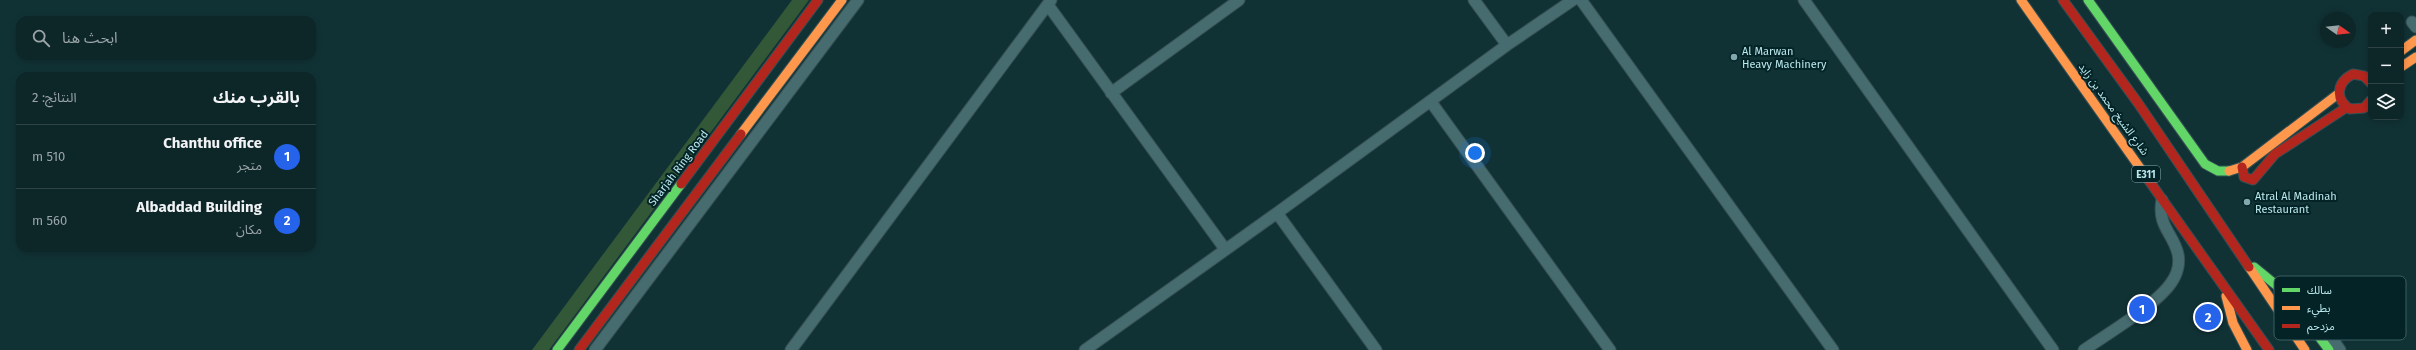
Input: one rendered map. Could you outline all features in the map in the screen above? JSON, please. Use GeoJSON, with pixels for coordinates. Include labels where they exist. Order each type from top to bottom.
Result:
{"type":"FeatureCollection","features":[{"type":"Feature","properties":{"kind":"main road","name":"Sharjah Ring Road"},"geometry":{"type":"LineString","coordinates":[[556,350],[818,0]]}},
{"type":"Feature","properties":{"kind":"main road"},"geometry":{"type":"LineString","coordinates":[[579,350],[842,0]]}},
{"type":"Feature","properties":{"kind":"main road","name":"شارع الشيخ محمد بن زايد"},"geometry":{"type":"LineString","coordinates":[[2021,0],[2269,350]]}},
{"type":"Feature","properties":{"kind":"main road","name":"شارع الشيخ محمد بن زايد"},"geometry":{"type":"LineString","coordinates":[[2064,0],[2138,103],[2274,304]]}},
{"type":"Feature","properties":{"kind":"main road"},"geometry":{"type":"LineString","coordinates":[[2088,0],[2205,164],[2213,170],[2222,172],[2242,167],[2338,94]]}},
{"type":"Feature","properties":{"kind":"main road"},"geometry":{"type":"LineString","coordinates":[[2404,48],[2416,40]]}},
{"type":"Feature","properties":{"kind":"main road"},"geometry":{"type":"LineString","coordinates":[[2404,65],[2416,57]]}},
{"type":"Feature","properties":{"kind":"main road"},"geometry":{"type":"LineString","coordinates":[[2368,71],[2360,75],[2346,77],[2341,82],[2338,94],[2341,102],[2347,107],[2358,110],[2364,108],[2368,103]]}},
{"type":"Feature","properties":{"kind":"main road"},"geometry":{"type":"LineString","coordinates":[[2360,75],[2368,81]]}},
{"type":"Feature","properties":{"kind":"main road"},"geometry":{"type":"LineString","coordinates":[[2242,167],[2244,177],[2253,180],[2275,154],[2347,107]]}},
{"type":"Feature","properties":{"kind":"main road"},"geometry":{"type":"LineString","coordinates":[[2247,263],[2274,282]]}},
{"type":"Feature","properties":{"kind":"main road"},"geometry":{"type":"LineString","coordinates":[[2224,285],[2233,324],[2247,350]]}},
{"type":"Feature","properties":{"kind":"main road","name":"شارع الشيخ محمد بن زايد"},"geometry":{"type":"LineString","coordinates":[[2298,340],[2305,350]]}},
{"type":"Feature","properties":{"kind":"main road"},"geometry":{"type":"LineString","coordinates":[[2322,340],[2329,350]]}},
{"type":"Feature","properties":{"kind":"street"},"geometry":{"type":"LineString","coordinates":[[595,350],[858,0]]}},
{"type":"Feature","properties":{"kind":"street"},"geometry":{"type":"LineString","coordinates":[[1111,93],[1239,0]]}},
{"type":"Feature","properties":{"kind":"street"},"geometry":{"type":"LineString","coordinates":[[1474,0],[1506,45]]}},
{"type":"Feature","properties":{"kind":"street"},"geometry":{"type":"LineString","coordinates":[[1085,350],[1431,102],[1506,45],[1572,0]]}},
{"type":"Feature","properties":{"kind":"street"},"geometry":{"type":"LineString","coordinates":[[1581,0],[1833,350]]}},
{"type":"Feature","properties":{"kind":"street"},"geometry":{"type":"LineString","coordinates":[[1804,0],[2053,350]]}},
{"type":"Feature","properties":{"kind":"street"},"geometry":{"type":"LineString","coordinates":[[791,350],[1050,2],[1111,93],[1224,249]]}},
{"type":"Feature","properties":{"kind":"street"},"geometry":{"type":"LineString","coordinates":[[1431,102],[1610,350]]}},
{"type":"Feature","properties":{"kind":"street"},"geometry":{"type":"LineString","coordinates":[[2084,350],[2138,312],[2165,290],[2175,277],[2179,262],[2175,246],[2161,219],[2162,197]]}},
{"type":"Feature","properties":{"kind":"street"},"geometry":{"type":"LineString","coordinates":[[1277,213],[1376,350]]}},
{"type":"Feature","properties":{"kind":"street"},"geometry":{"type":"LineString","coordinates":[[2332,340],[2340,350]]}},
{"type":"Feature","properties":{"kind":"green space"},"geometry":{"type":"Polygon","coordinates":[[[792,0],[809,0],[549,350],[532,350],[792,0]]]}},
{"type":"Feature","properties":{"kind":"traffic: fast"},"geometry":{"type":"LineString","coordinates":[[2088,0],[2205,164],[2218,171],[2229,171]]}},
{"type":"Feature","properties":{"kind":"traffic: fast"},"geometry":{"type":"LineString","coordinates":[[557,350],[681,184]]}},
{"type":"Feature","properties":{"kind":"traffic: fast"},"geometry":{"type":"LineString","coordinates":[[2254,267],[2274,283]]}},
{"type":"Feature","properties":{"kind":"traffic: fast"},"geometry":{"type":"LineString","coordinates":[[2322,340],[2329,350]]}},
{"type":"Feature","properties":{"kind":"traffic: slow"},"geometry":{"type":"LineString","coordinates":[[741,134],[842,0]]}},
{"type":"Feature","properties":{"kind":"traffic: slow"},"geometry":{"type":"LineString","coordinates":[[2021,0],[2145,175]]}},
{"type":"Feature","properties":{"kind":"traffic: slow"},"geometry":{"type":"LineString","coordinates":[[2404,49],[2416,40]]}},
{"type":"Feature","properties":{"kind":"traffic: slow"},"geometry":{"type":"LineString","coordinates":[[2404,65],[2416,57]]}},
{"type":"Feature","properties":{"kind":"traffic: slow"},"geometry":{"type":"LineString","coordinates":[[2229,171],[2242,167],[2338,94]]}},
{"type":"Feature","properties":{"kind":"traffic: slow"},"geometry":{"type":"LineString","coordinates":[[2249,267],[2274,304]]}},
{"type":"Feature","properties":{"kind":"traffic: slow"},"geometry":{"type":"LineString","coordinates":[[2226,296],[2233,323],[2247,350]]}},
{"type":"Feature","properties":{"kind":"traffic: slow"},"geometry":{"type":"LineString","coordinates":[[2298,340],[2305,350]]}},
{"type":"Feature","properties":{"kind":"traffic: jam"},"geometry":{"type":"LineString","coordinates":[[681,184],[818,0]]}},
{"type":"Feature","properties":{"kind":"traffic: jam"},"geometry":{"type":"LineString","coordinates":[[2063,0],[2138,103],[2249,267]]}},
{"type":"Feature","properties":{"kind":"traffic: jam"},"geometry":{"type":"LineString","coordinates":[[2368,80],[2364,76],[2353,74],[2344,81],[2340,91],[2341,100],[2350,109],[2364,108],[2368,103]]}},
{"type":"Feature","properties":{"kind":"traffic: jam"},"geometry":{"type":"LineString","coordinates":[[2242,167],[2244,177],[2253,180],[2275,154],[2347,107]]}},
{"type":"Feature","properties":{"kind":"traffic: jam"},"geometry":{"type":"LineString","coordinates":[[579,350],[741,134]]}},
{"type":"Feature","properties":{"kind":"traffic: jam"},"geometry":{"type":"LineString","coordinates":[[2145,175],[2269,350]]}},
{"type":"Feature","properties":{"kind":"place","name":"Al Marwan Heavy Machinery"},"geometry":{"type":"Point","coordinates":[1734,57]}},
{"type":"Feature","properties":{"kind":"place","name":"Atral Al Madinah Restaurant"},"geometry":{"type":"Point","coordinates":[2247,202]}},
{"type":"Feature","properties":{"kind":"place","name":"Chanthu office"},"geometry":{"type":"Point","coordinates":[2142,309]}},
{"type":"Feature","properties":{"kind":"place","name":"Albaddad Building"},"geometry":{"type":"Point","coordinates":[2208,317]}}]}
